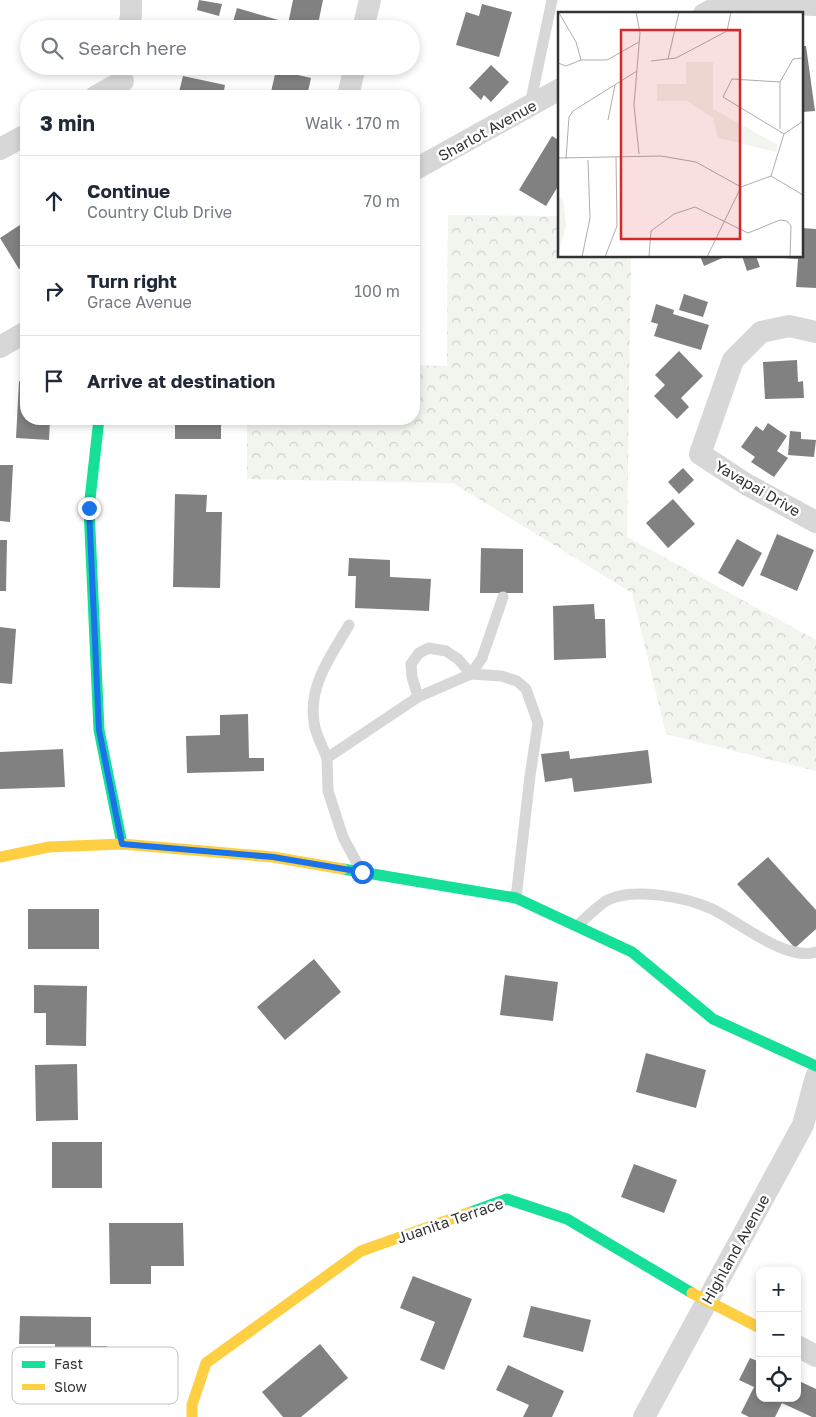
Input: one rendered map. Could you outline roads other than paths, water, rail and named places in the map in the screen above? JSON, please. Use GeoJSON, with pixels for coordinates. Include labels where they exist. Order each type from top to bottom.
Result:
{"type":"FeatureCollection","features":[{"type":"Feature","properties":{"kind":"street"},"geometry":{"type":"LineString","coordinates":[[130,0],[131,20]]}},
{"type":"Feature","properties":{"kind":"street"},"geometry":{"type":"LineString","coordinates":[[365,20],[370,0]]}},
{"type":"Feature","properties":{"kind":"street"},"geometry":{"type":"LineString","coordinates":[[708,12],[727,1],[815,5]]}},
{"type":"Feature","properties":{"kind":"street"},"geometry":{"type":"LineString","coordinates":[[349,90],[353,75]]}},
{"type":"Feature","properties":{"kind":"street"},"geometry":{"type":"LineString","coordinates":[[107,90],[124,81]]}},
{"type":"Feature","properties":{"kind":"street","name":"Sharlot Avenue"},"geometry":{"type":"LineString","coordinates":[[420,167],[558,90]]}},
{"type":"Feature","properties":{"kind":"street"},"geometry":{"type":"LineString","coordinates":[[0,150],[20,138]]}},
{"type":"Feature","properties":{"kind":"street","name":"Yavapai Drive"},"geometry":{"type":"LineString","coordinates":[[816,332],[789,326],[761,332],[733,360],[700,454],[746,484],[816,522]]}},
{"type":"Feature","properties":{"kind":"street"},"geometry":{"type":"LineString","coordinates":[[0,347],[20,335]]}},
{"type":"Feature","properties":{"kind":"street"},"geometry":{"type":"LineString","coordinates":[[98,425],[89,508],[99,730],[122,844]]}},
{"type":"Feature","properties":{"kind":"street"},"geometry":{"type":"LineString","coordinates":[[0,857],[49,847],[122,844],[273,857],[516,898],[632,952],[713,1019],[816,1066]]}},
{"type":"Feature","properties":{"kind":"street","name":"Highland Avenue"},"geometry":{"type":"LineString","coordinates":[[644,1417],[803,1125],[816,1077]]}},
{"type":"Feature","properties":{"kind":"street","name":"Juanita Terrace"},"geometry":{"type":"LineString","coordinates":[[192,1417],[192,1405],[206,1363],[361,1251],[507,1199],[567,1219],[706,1301],[756,1326]]}},
{"type":"Feature","properties":{"kind":"street"},"geometry":{"type":"LineString","coordinates":[[801,1348],[816,1356]]}},
{"type":"Feature","properties":{"kind":"lane"},"geometry":{"type":"LineString","coordinates":[[530,105],[552,0]]}},
{"type":"Feature","properties":{"kind":"lane"},"geometry":{"type":"LineString","coordinates":[[471,674],[482,658],[503,597]]}},
{"type":"Feature","properties":{"kind":"lane"},"geometry":{"type":"LineString","coordinates":[[350,625],[322,673],[313,696],[314,722],[327,758],[328,791],[343,836],[362,872]]}},
{"type":"Feature","properties":{"kind":"lane"},"geometry":{"type":"LineString","coordinates":[[418,697],[412,677],[411,664],[419,653],[429,648],[452,655],[471,674]]}},
{"type":"Feature","properties":{"kind":"lane"},"geometry":{"type":"LineString","coordinates":[[327,758],[418,697],[471,674],[501,676],[517,681],[526,689],[538,723],[516,898]]}},
{"type":"Feature","properties":{"kind":"lane"},"geometry":{"type":"LineString","coordinates":[[577,926],[609,899],[630,894],[670,896],[711,909],[784,950],[811,954],[816,952]]}}]}
